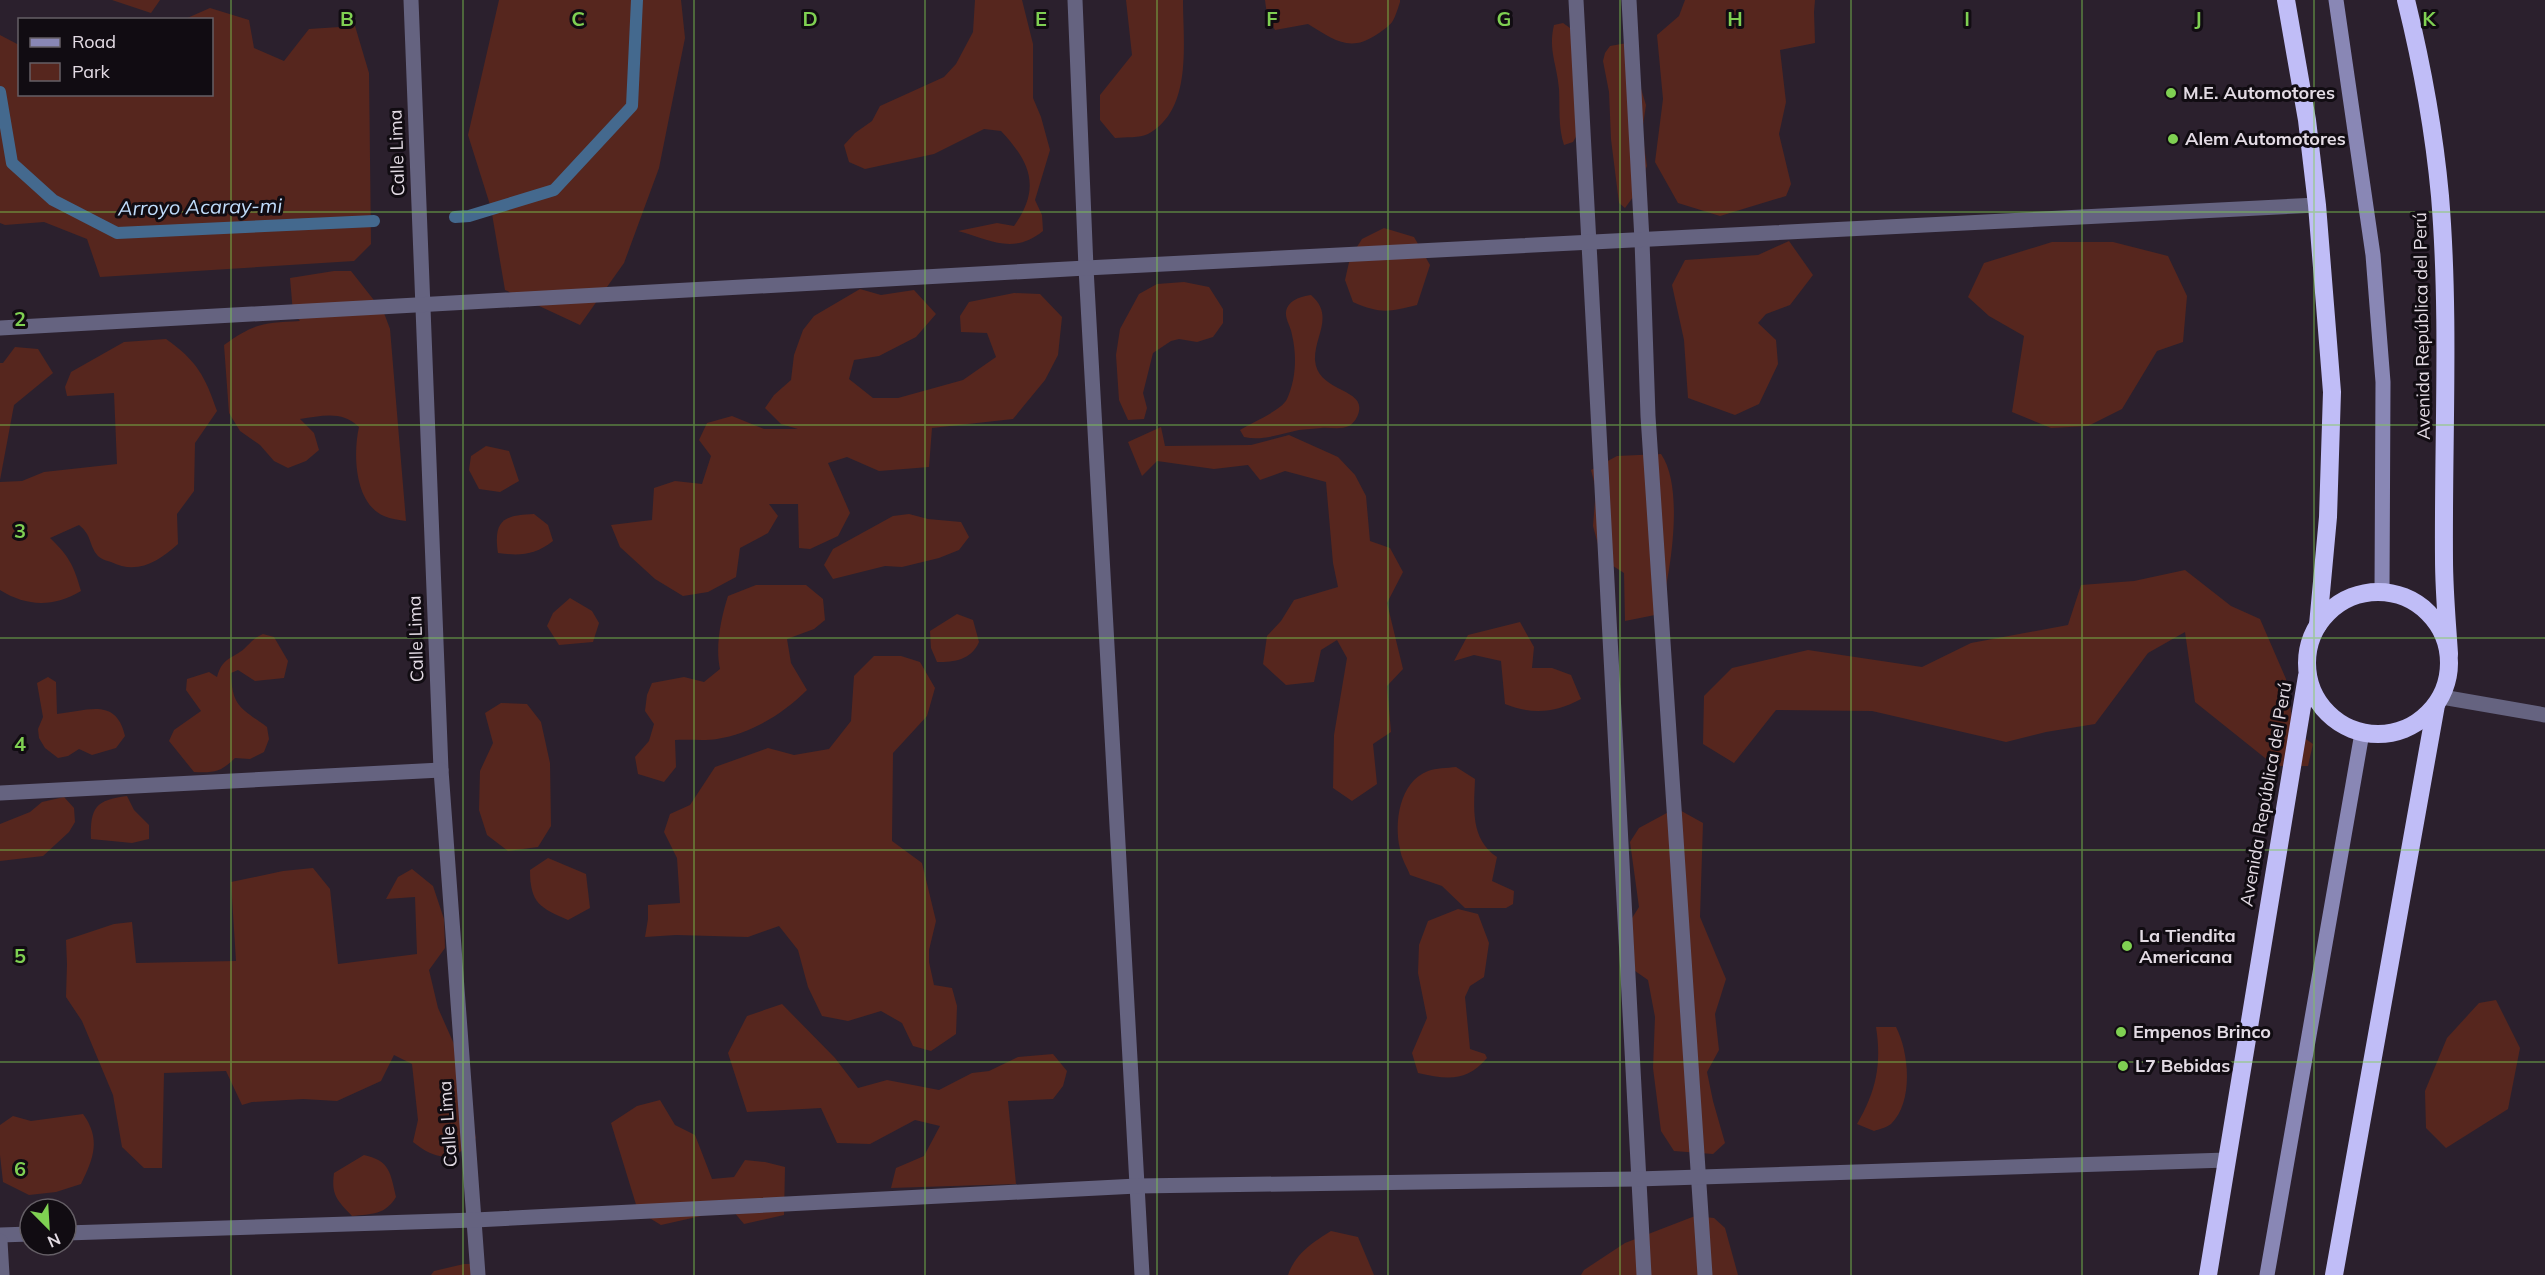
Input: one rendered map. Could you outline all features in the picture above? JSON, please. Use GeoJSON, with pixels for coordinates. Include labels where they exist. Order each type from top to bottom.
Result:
{"type":"FeatureCollection","features":[{"type":"Feature","properties":{"kind":"highway"},"geometry":{"type":"LineString","coordinates":[[2286,0],[2307,120],[2317,205],[2332,414],[2328,517],[2318,625]]}},
{"type":"Feature","properties":{"kind":"highway","name":"Avenida República del Perú"},"geometry":{"type":"LineString","coordinates":[[2406,0],[2424,72],[2440,195],[2446,412],[2444,560],[2449,654]]}},
{"type":"Feature","properties":{"kind":"highway"},"geometry":{"type":"LineString","coordinates":[[2334,1275],[2439,701],[2450,669],[2444,633],[2432,614],[2415,601],[2394,593],[2382,592],[2351,597],[2332,608],[2318,625],[2310,641],[2306,658],[2307,676],[2314,695],[2326,712],[2343,725],[2362,733],[2383,735],[2404,730],[2422,720],[2439,701]]}},
{"type":"Feature","properties":{"kind":"highway","name":"Avenida República del Perú"},"geometry":{"type":"LineString","coordinates":[[2208,1275],[2307,676]]}},
{"type":"Feature","properties":{"kind":"street","name":"Calle Lima"},"geometry":{"type":"LineString","coordinates":[[411,0],[441,770],[478,1275]]}},
{"type":"Feature","properties":{"kind":"street"},"geometry":{"type":"LineString","coordinates":[[1075,0],[1086,268],[1142,1275]]}},
{"type":"Feature","properties":{"kind":"street"},"geometry":{"type":"LineString","coordinates":[[1576,0],[1637,1179],[1644,1275]]}},
{"type":"Feature","properties":{"kind":"street"},"geometry":{"type":"LineString","coordinates":[[1629,0],[1642,240],[1648,417],[1705,1275]]}},
{"type":"Feature","properties":{"kind":"street"},"geometry":{"type":"LineString","coordinates":[[2336,0],[2373,255],[2383,382],[2382,592]]}},
{"type":"Feature","properties":{"kind":"street"},"geometry":{"type":"LineString","coordinates":[[0,328],[1086,268],[2317,205]]}},
{"type":"Feature","properties":{"kind":"street"},"geometry":{"type":"LineString","coordinates":[[2439,701],[2545,715]]}},
{"type":"Feature","properties":{"kind":"street"},"geometry":{"type":"LineString","coordinates":[[2267,1275],[2362,733]]}},
{"type":"Feature","properties":{"kind":"street"},"geometry":{"type":"LineString","coordinates":[[0,794],[441,770]]}},
{"type":"Feature","properties":{"kind":"street"},"geometry":{"type":"LineString","coordinates":[[78,1233],[475,1220],[1137,1186],[1637,1179],[2227,1160]]}},
{"type":"Feature","properties":{"kind":"street"},"geometry":{"type":"LineString","coordinates":[[0,1235],[18,1234]]}},
{"type":"Feature","properties":{"kind":"street"},"geometry":{"type":"LineString","coordinates":[[0,1241],[2,1275]]}},
{"type":"Feature","properties":{"kind":"green space"},"geometry":{"type":"Polygon","coordinates":[[[112,0],[160,0],[151,13],[112,0]]]}},
{"type":"Feature","properties":{"kind":"green space"},"geometry":{"type":"Polygon","coordinates":[[[499,0],[681,0],[685,38],[659,168],[624,263],[580,325],[505,290],[491,208],[468,135],[499,0]]]}},
{"type":"Feature","properties":{"kind":"green space"},"geometry":{"type":"Polygon","coordinates":[[[975,0],[1022,0],[1033,44],[1033,98],[1050,150],[1035,200],[1042,215],[1043,231],[1032,238],[1012,244],[991,241],[958,231],[997,223],[1014,226],[1028,200],[1029,176],[1025,165],[1001,131],[984,129],[934,154],[865,169],[849,162],[844,145],[855,133],[872,121],[880,106],[944,77],[956,64],[973,32],[975,0]]]}},
{"type":"Feature","properties":{"kind":"green space"},"geometry":{"type":"Polygon","coordinates":[[[1126,0],[1183,0],[1184,55],[1179,92],[1172,109],[1162,123],[1145,135],[1115,138],[1100,120],[1100,95],[1132,55],[1126,0]]]}},
{"type":"Feature","properties":{"kind":"green space"},"geometry":{"type":"Polygon","coordinates":[[[1265,0],[1400,0],[1400,2],[1394,19],[1386,28],[1366,40],[1349,43],[1333,39],[1308,24],[1275,30],[1267,15],[1265,0]]]}},
{"type":"Feature","properties":{"kind":"green space"},"geometry":{"type":"Polygon","coordinates":[[[1685,0],[1815,0],[1815,43],[1780,50],[1786,102],[1779,134],[1791,184],[1786,196],[1720,216],[1678,203],[1655,162],[1663,99],[1657,35],[1679,16],[1685,0]]]}},
{"type":"Feature","properties":{"kind":"green space"},"geometry":{"type":"Polygon","coordinates":[[[210,8],[249,20],[254,48],[284,61],[309,29],[355,26],[369,73],[371,244],[354,261],[100,277],[87,239],[44,222],[5,225],[0,223],[0,35],[18,44],[18,96],[213,96],[213,18],[187,18],[210,8]]]}},
{"type":"Feature","properties":{"kind":"green space"},"geometry":{"type":"Polygon","coordinates":[[[1563,23],[1570,28],[1574,36],[1578,133],[1573,142],[1564,145],[1552,42],[1554,25],[1563,23]]]}},
{"type":"Feature","properties":{"kind":"green space"},"geometry":{"type":"Polygon","coordinates":[[[1627,43],[1646,105],[1642,132],[1647,166],[1636,193],[1625,208],[1619,203],[1611,139],[1609,92],[1603,61],[1610,46],[1627,43]]]}},
{"type":"Feature","properties":{"kind":"green space"},"geometry":{"type":"Polygon","coordinates":[[[1384,228],[1414,237],[1430,265],[1417,305],[1385,311],[1370,309],[1353,302],[1345,280],[1350,258],[1362,239],[1384,228]]]}},
{"type":"Feature","properties":{"kind":"green space"},"geometry":{"type":"Polygon","coordinates":[[[1789,241],[1813,275],[1790,305],[1766,314],[1758,323],[1776,340],[1778,364],[1759,404],[1735,415],[1688,398],[1684,340],[1672,285],[1685,260],[1758,255],[1789,241]]]}},
{"type":"Feature","properties":{"kind":"green space"},"geometry":{"type":"Polygon","coordinates":[[[2052,242],[2113,242],[2168,256],[2187,296],[2183,342],[2157,351],[2122,409],[2088,426],[2051,428],[2012,412],[2024,336],[1989,316],[1968,297],[1984,263],[2052,242]]]}},
{"type":"Feature","properties":{"kind":"green space"},"geometry":{"type":"Polygon","coordinates":[[[334,271],[351,271],[384,313],[390,329],[406,521],[384,516],[374,510],[367,500],[361,489],[356,463],[359,427],[346,418],[331,416],[300,419],[314,433],[319,450],[306,461],[288,468],[274,461],[260,445],[240,431],[229,413],[224,345],[252,328],[277,322],[300,321],[293,313],[290,278],[334,271]]]}},
{"type":"Feature","properties":{"kind":"green space"},"geometry":{"type":"Polygon","coordinates":[[[1184,282],[1209,287],[1223,309],[1223,323],[1213,337],[1197,342],[1179,339],[1171,341],[1153,353],[1143,393],[1147,408],[1144,419],[1128,420],[1119,400],[1116,355],[1120,329],[1139,294],[1157,284],[1184,282]]]}},
{"type":"Feature","properties":{"kind":"green space"},"geometry":{"type":"Polygon","coordinates":[[[860,289],[881,295],[914,290],[936,314],[916,337],[879,356],[854,360],[849,379],[873,398],[898,398],[963,380],[996,357],[987,333],[961,332],[960,316],[969,302],[1014,293],[1040,294],[1062,317],[1058,355],[1045,380],[1013,419],[932,428],[929,467],[879,471],[847,457],[828,463],[850,513],[838,536],[810,549],[799,548],[798,504],[769,504],[778,516],[768,533],[740,548],[736,577],[708,592],[683,596],[655,579],[620,547],[611,525],[652,520],[654,488],[675,481],[702,484],[711,456],[699,440],[707,423],[732,416],[764,429],[798,429],[781,424],[765,408],[774,395],[791,380],[794,355],[803,330],[814,316],[860,289]]]}},
{"type":"Feature","properties":{"kind":"green space"},"geometry":{"type":"Polygon","coordinates":[[[1311,295],[1318,303],[1323,318],[1315,360],[1318,370],[1323,378],[1355,398],[1359,404],[1357,418],[1351,425],[1342,428],[1299,430],[1265,438],[1244,437],[1240,430],[1273,412],[1287,399],[1294,376],[1295,359],[1294,343],[1286,311],[1294,300],[1311,295]]]}},
{"type":"Feature","properties":{"kind":"green space"},"geometry":{"type":"Polygon","coordinates":[[[166,339],[199,370],[217,411],[195,443],[194,491],[177,514],[178,544],[147,565],[121,566],[98,556],[79,525],[50,538],[70,562],[81,591],[61,600],[40,603],[20,600],[0,590],[0,482],[22,481],[44,472],[117,464],[114,393],[67,396],[65,387],[71,372],[124,342],[166,339]]]}},
{"type":"Feature","properties":{"kind":"green space"},"geometry":{"type":"Polygon","coordinates":[[[15,347],[38,349],[53,373],[14,405],[0,480],[0,363],[3,363],[15,347]]]}},
{"type":"Feature","properties":{"kind":"green space"},"geometry":{"type":"Polygon","coordinates":[[[1161,427],[1165,446],[1251,445],[1289,435],[1338,457],[1355,475],[1366,496],[1370,541],[1390,548],[1403,572],[1387,603],[1403,669],[1387,686],[1391,732],[1373,744],[1377,784],[1352,801],[1333,788],[1334,735],[1347,658],[1337,640],[1321,650],[1314,682],[1286,685],[1263,664],[1267,636],[1281,621],[1294,600],[1338,587],[1333,563],[1326,482],[1285,471],[1260,480],[1248,465],[1214,469],[1157,461],[1142,476],[1128,442],[1161,427]]]}},
{"type":"Feature","properties":{"kind":"green space"},"geometry":{"type":"Polygon","coordinates":[[[486,446],[509,451],[519,481],[500,492],[479,489],[469,470],[471,456],[486,446]]]}},
{"type":"Feature","properties":{"kind":"green space"},"geometry":{"type":"Polygon","coordinates":[[[1661,454],[1668,469],[1674,509],[1671,555],[1664,597],[1660,614],[1625,621],[1624,573],[1602,559],[1593,526],[1596,489],[1591,470],[1617,456],[1661,454]]]}},
{"type":"Feature","properties":{"kind":"green space"},"geometry":{"type":"Polygon","coordinates":[[[534,514],[548,525],[553,541],[540,549],[527,553],[498,553],[499,526],[508,518],[534,514]]]}},
{"type":"Feature","properties":{"kind":"green space"},"geometry":{"type":"Polygon","coordinates":[[[909,514],[928,519],[961,522],[969,537],[959,550],[939,558],[902,567],[885,566],[833,579],[824,565],[833,549],[893,516],[909,514]]]}},
{"type":"Feature","properties":{"kind":"green space"},"geometry":{"type":"Polygon","coordinates":[[[2185,570],[2231,606],[2260,619],[2286,679],[2294,731],[2313,744],[2308,766],[2275,766],[2195,702],[2185,632],[2148,653],[2095,724],[2046,732],[2006,742],[1872,711],[1776,710],[1734,763],[1703,744],[1704,696],[1732,668],[1808,650],[1922,667],[1971,643],[2068,625],[2081,585],[2134,581],[2185,570]]]}},
{"type":"Feature","properties":{"kind":"green space"},"geometry":{"type":"Polygon","coordinates":[[[756,585],[806,585],[823,599],[825,620],[814,629],[787,639],[791,663],[807,690],[788,707],[755,727],[742,732],[712,740],[675,740],[676,767],[664,782],[638,774],[635,757],[649,741],[654,724],[645,711],[647,695],[652,683],[684,677],[704,682],[720,669],[718,651],[720,632],[728,596],[756,585]]]}},
{"type":"Feature","properties":{"kind":"green space"},"geometry":{"type":"Polygon","coordinates":[[[570,598],[592,611],[599,623],[593,642],[559,645],[547,626],[553,613],[570,598]]]}},
{"type":"Feature","properties":{"kind":"green space"},"geometry":{"type":"Polygon","coordinates":[[[957,614],[973,620],[979,642],[972,653],[962,659],[937,662],[931,648],[930,631],[957,614]]]}},
{"type":"Feature","properties":{"kind":"green space"},"geometry":{"type":"Polygon","coordinates":[[[1520,622],[1534,647],[1532,668],[1552,668],[1571,675],[1581,699],[1553,710],[1534,711],[1515,708],[1505,704],[1501,661],[1474,655],[1454,661],[1468,635],[1520,622]]]}},
{"type":"Feature","properties":{"kind":"green space"},"geometry":{"type":"Polygon","coordinates":[[[263,634],[274,637],[288,661],[284,678],[255,681],[238,670],[231,673],[233,693],[240,706],[267,727],[269,739],[264,752],[250,759],[235,758],[217,771],[194,772],[169,741],[174,730],[201,711],[186,690],[187,679],[209,672],[217,677],[226,661],[263,634]]]}},
{"type":"Feature","properties":{"kind":"green space"},"geometry":{"type":"Polygon","coordinates":[[[874,656],[901,656],[920,662],[935,688],[927,716],[893,753],[892,841],[922,863],[936,921],[929,950],[934,985],[952,988],[957,1006],[956,1034],[931,1051],[913,1046],[902,1023],[881,1011],[848,1021],[822,1016],[808,987],[798,950],[779,926],[748,937],[676,935],[645,937],[648,905],[680,903],[677,858],[664,832],[670,814],[690,805],[715,767],[768,748],[794,755],[829,749],[851,721],[854,676],[874,656]]]}},
{"type":"Feature","properties":{"kind":"green space"},"geometry":{"type":"Polygon","coordinates":[[[48,677],[56,682],[57,714],[99,709],[115,716],[125,736],[116,748],[92,755],[79,749],[68,756],[58,758],[45,748],[39,738],[38,729],[43,717],[37,683],[48,677]]]}},
{"type":"Feature","properties":{"kind":"green space"},"geometry":{"type":"Polygon","coordinates":[[[501,703],[527,704],[541,722],[550,763],[551,826],[538,847],[508,851],[487,835],[479,810],[480,771],[493,743],[485,713],[501,703]]]}},
{"type":"Feature","properties":{"kind":"green space"},"geometry":{"type":"Polygon","coordinates":[[[1456,767],[1475,779],[1474,812],[1478,832],[1488,850],[1497,857],[1492,881],[1514,891],[1513,904],[1506,908],[1465,908],[1442,886],[1410,875],[1402,856],[1398,839],[1399,816],[1401,804],[1411,784],[1418,776],[1428,771],[1456,767]]]}},
{"type":"Feature","properties":{"kind":"green space"},"geometry":{"type":"Polygon","coordinates":[[[127,796],[134,810],[149,825],[149,839],[132,843],[91,839],[92,819],[97,807],[108,800],[127,796]]]}},
{"type":"Feature","properties":{"kind":"green space"},"geometry":{"type":"Polygon","coordinates":[[[64,797],[74,808],[75,822],[69,832],[43,856],[0,861],[0,824],[30,812],[42,802],[64,797]]]}},
{"type":"Feature","properties":{"kind":"green space"},"geometry":{"type":"Polygon","coordinates":[[[1676,808],[1703,823],[1700,917],[1726,979],[1715,1014],[1719,1050],[1707,1072],[1725,1143],[1713,1154],[1674,1151],[1661,1131],[1653,1068],[1655,1017],[1648,980],[1628,966],[1619,939],[1639,907],[1630,842],[1639,828],[1676,808]]]}},
{"type":"Feature","properties":{"kind":"green space"},"geometry":{"type":"Polygon","coordinates":[[[548,858],[586,874],[590,908],[568,920],[550,912],[539,903],[532,890],[530,870],[548,858]]]}},
{"type":"Feature","properties":{"kind":"green space"},"geometry":{"type":"Polygon","coordinates":[[[313,868],[330,889],[338,964],[417,954],[415,897],[386,899],[398,877],[412,869],[433,886],[444,919],[445,948],[429,970],[438,1008],[454,1044],[476,1138],[460,1152],[445,1156],[430,1153],[413,1142],[418,1120],[412,1064],[394,1055],[381,1081],[337,1101],[303,1099],[252,1102],[242,1105],[226,1071],[164,1073],[162,1168],[144,1168],[122,1147],[113,1095],[82,1021],[66,997],[66,940],[114,924],[132,922],[136,963],[236,961],[231,882],[283,871],[313,868]]]}},
{"type":"Feature","properties":{"kind":"green space"},"geometry":{"type":"Polygon","coordinates":[[[1458,909],[1478,914],[1489,943],[1484,977],[1470,986],[1465,997],[1470,1049],[1485,1054],[1487,1058],[1471,1072],[1455,1077],[1438,1077],[1418,1073],[1412,1053],[1427,1018],[1418,973],[1419,945],[1428,921],[1458,909]]]}},
{"type":"Feature","properties":{"kind":"green space"},"geometry":{"type":"Polygon","coordinates":[[[2496,1000],[2520,1048],[2508,1109],[2446,1148],[2426,1128],[2425,1091],[2447,1038],[2479,1003],[2496,1000]]]}},
{"type":"Feature","properties":{"kind":"green space"},"geometry":{"type":"Polygon","coordinates":[[[782,1004],[835,1058],[858,1088],[887,1080],[939,1090],[972,1073],[989,1071],[1018,1057],[1053,1054],[1067,1071],[1063,1086],[1053,1099],[1008,1101],[1016,1184],[891,1188],[896,1168],[924,1156],[940,1126],[915,1120],[870,1144],[837,1143],[821,1108],[747,1112],[728,1053],[747,1016],[782,1004]]]}},
{"type":"Feature","properties":{"kind":"green space"},"geometry":{"type":"Polygon","coordinates":[[[1876,1027],[1896,1027],[1904,1050],[1907,1077],[1903,1103],[1898,1115],[1891,1124],[1874,1131],[1857,1124],[1869,1101],[1876,1077],[1878,1040],[1876,1027]]]}},
{"type":"Feature","properties":{"kind":"green space"},"geometry":{"type":"Polygon","coordinates":[[[660,1100],[675,1125],[695,1135],[712,1179],[734,1177],[745,1160],[785,1167],[784,1215],[744,1224],[724,1200],[703,1202],[701,1216],[661,1225],[638,1211],[611,1123],[637,1106],[660,1100]]]}},
{"type":"Feature","properties":{"kind":"green space"},"geometry":{"type":"Polygon","coordinates":[[[83,1114],[92,1132],[94,1149],[81,1184],[56,1192],[29,1195],[3,1182],[0,1125],[13,1116],[31,1121],[83,1114]]]}},
{"type":"Feature","properties":{"kind":"green space"},"geometry":{"type":"Polygon","coordinates":[[[364,1155],[379,1161],[388,1169],[396,1197],[383,1210],[372,1214],[352,1216],[336,1197],[333,1187],[334,1173],[364,1155]]]}},
{"type":"Feature","properties":{"kind":"green space"},"geometry":{"type":"Polygon","coordinates":[[[1695,1216],[1714,1218],[1725,1228],[1738,1275],[1581,1275],[1584,1270],[1625,1243],[1695,1216]]]}},
{"type":"Feature","properties":{"kind":"green space"},"geometry":{"type":"Polygon","coordinates":[[[1331,1231],[1358,1237],[1374,1275],[1288,1275],[1300,1255],[1311,1244],[1331,1231]]]}},
{"type":"Feature","properties":{"kind":"green space"},"geometry":{"type":"Polygon","coordinates":[[[474,1264],[485,1275],[431,1275],[434,1271],[474,1264]]]}},
{"type":"Feature","properties":{"kind":"waterway","name":"Arroyo Acaray-mi"},"geometry":{"type":"LineString","coordinates":[[455,217],[469,216],[554,190],[632,106],[637,0]]}},
{"type":"Feature","properties":{"kind":"waterway","name":"Arroyo Acaray-mi"},"geometry":{"type":"LineString","coordinates":[[0,92],[12,163],[53,200],[117,233],[374,221]]}},
{"type":"Feature","properties":{"kind":"place","name":"M.E. Automotores"},"geometry":{"type":"Point","coordinates":[2171,93]}},
{"type":"Feature","properties":{"kind":"place","name":"Alem Automotores"},"geometry":{"type":"Point","coordinates":[2173,139]}},
{"type":"Feature","properties":{"kind":"place","name":"La Tiendita Americana"},"geometry":{"type":"Point","coordinates":[2127,946]}},
{"type":"Feature","properties":{"kind":"place","name":"Empenos Brinco"},"geometry":{"type":"Point","coordinates":[2121,1032]}},
{"type":"Feature","properties":{"kind":"place","name":"L7 Bebidas"},"geometry":{"type":"Point","coordinates":[2123,1066]}}]}
